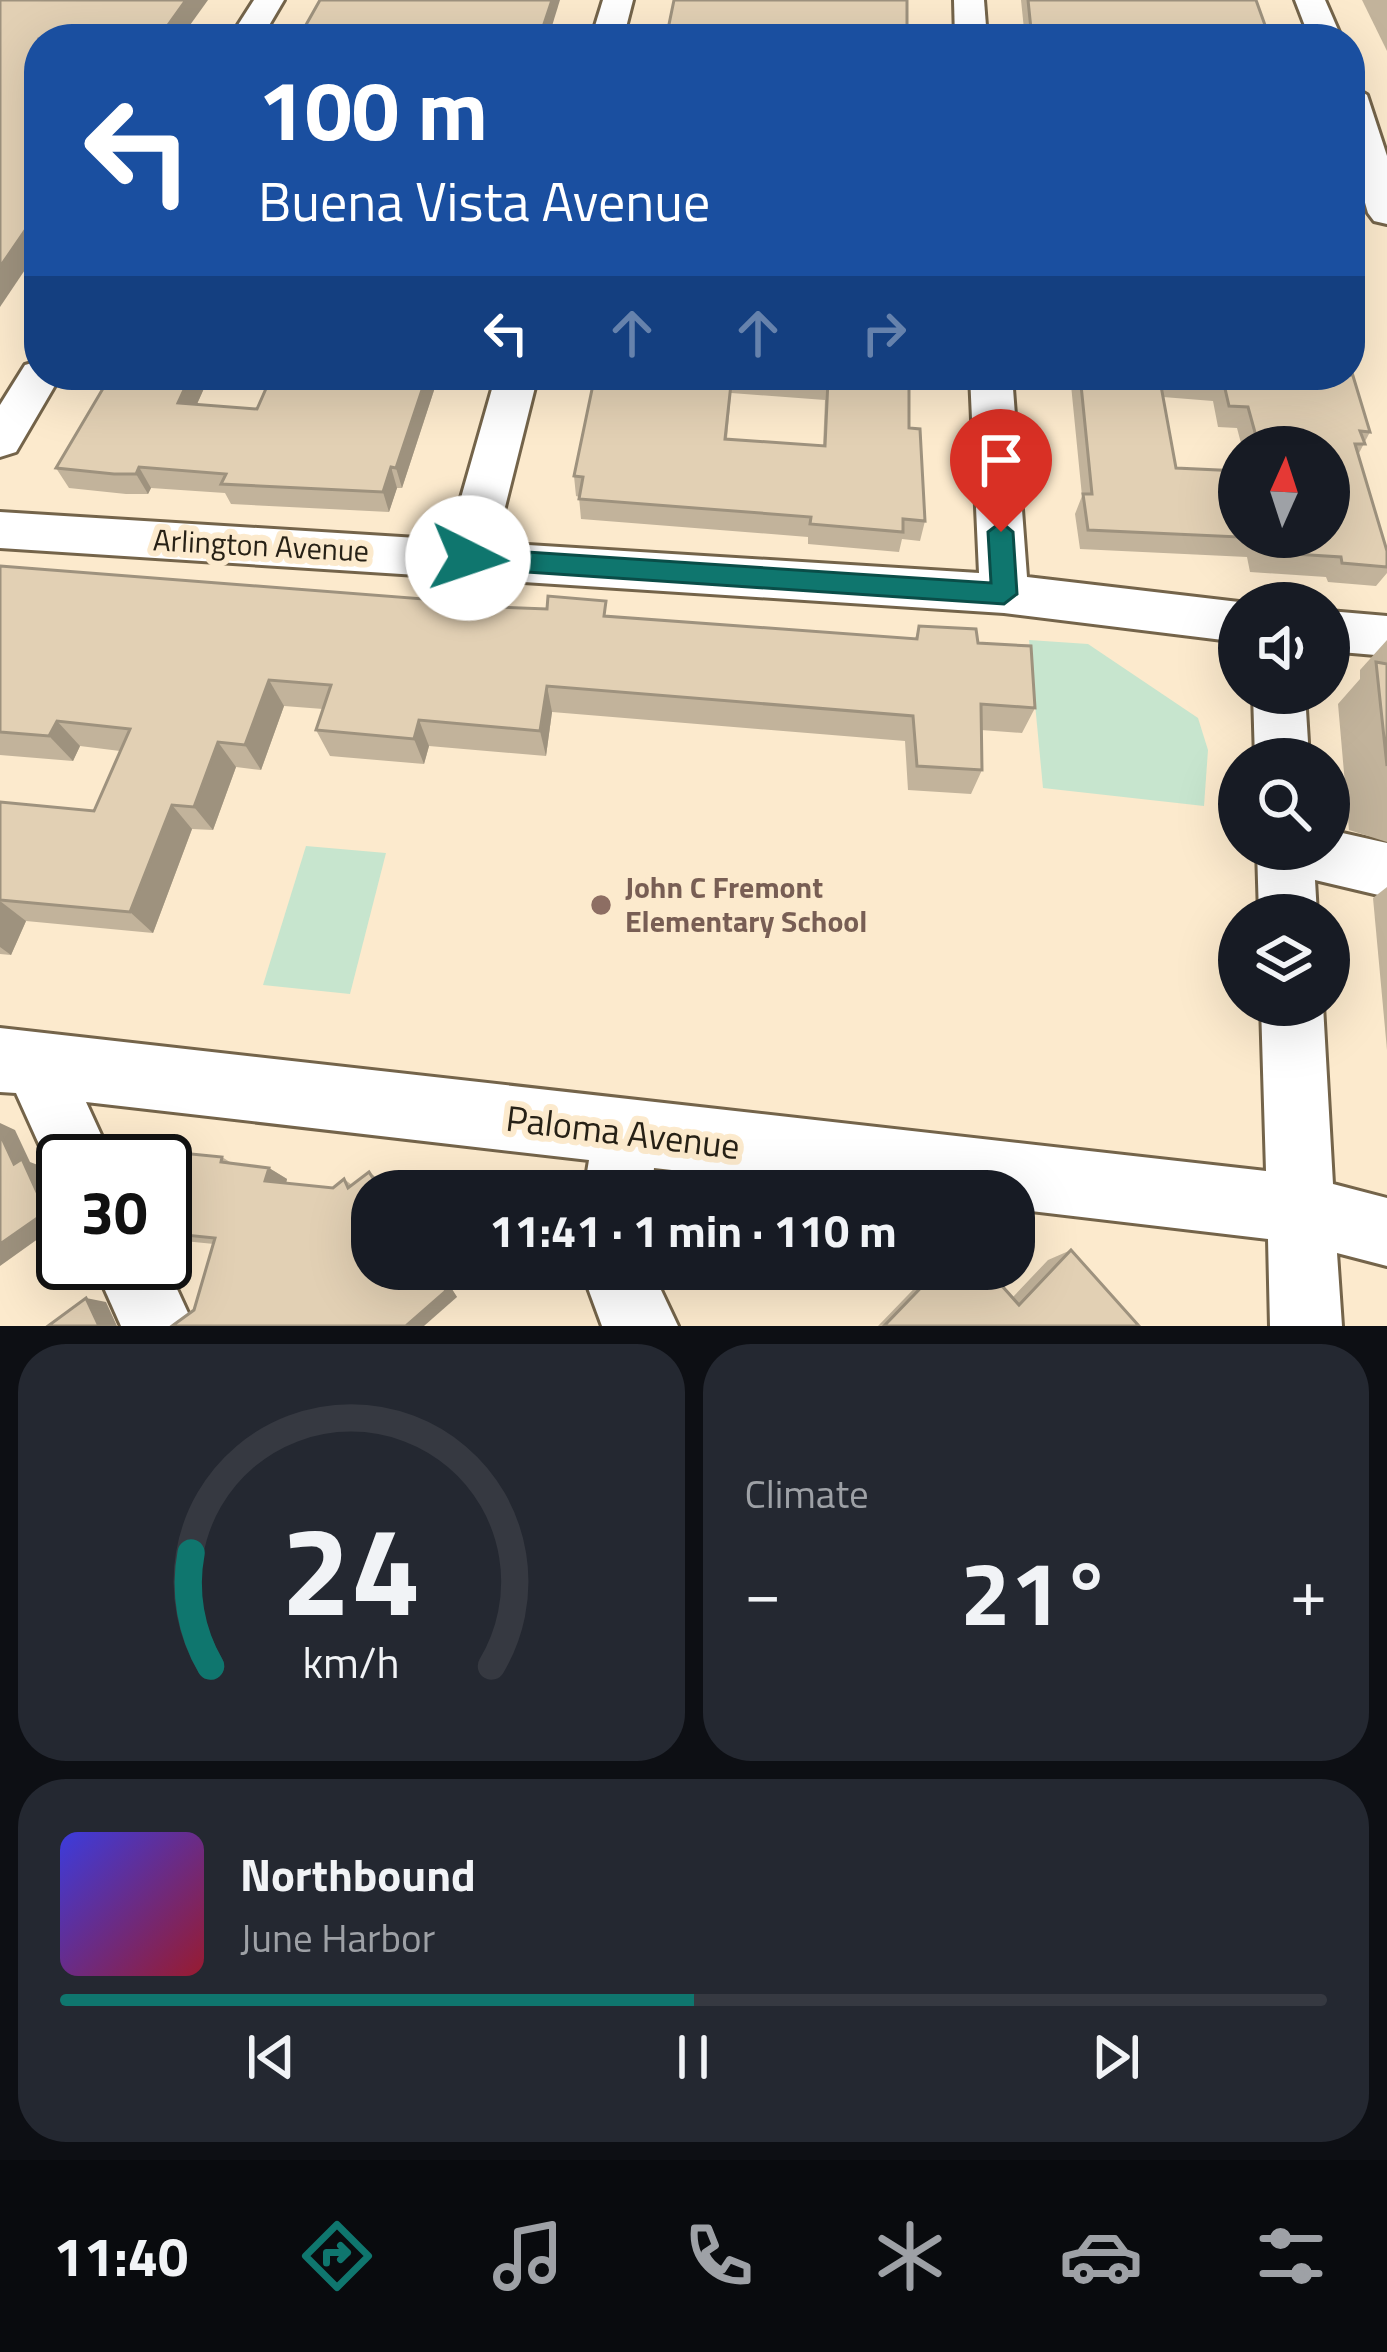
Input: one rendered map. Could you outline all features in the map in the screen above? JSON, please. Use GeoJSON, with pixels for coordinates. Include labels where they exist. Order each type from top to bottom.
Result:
{"type":"FeatureCollection","features":[{"type":"Feature","properties":{"kind":"street"},"geometry":{"type":"LineString","coordinates":[[1365,143],[1387,213]]}},
{"type":"Feature","properties":{"kind":"street"},"geometry":{"type":"LineString","coordinates":[[0,441],[31,390]]}},
{"type":"Feature","properties":{"kind":"street"},"geometry":{"type":"LineString","coordinates":[[468,558],[513,390]]}},
{"type":"Feature","properties":{"kind":"street"},"geometry":{"type":"LineString","coordinates":[[993,390],[1004,594]]}},
{"type":"Feature","properties":{"kind":"street","name":"Arlington Avenue"},"geometry":{"type":"LineString","coordinates":[[0,530],[1004,594],[1218,619]]}},
{"type":"Feature","properties":{"kind":"street"},"geometry":{"type":"LineString","coordinates":[[1350,632],[1387,635]]}},
{"type":"Feature","properties":{"kind":"street"},"geometry":{"type":"LineString","coordinates":[[1350,861],[1387,870]]}},
{"type":"Feature","properties":{"kind":"street"},"geometry":{"type":"LineString","coordinates":[[1293,1026],[1306,1326]]}},
{"type":"Feature","properties":{"kind":"street"},"geometry":{"type":"LineString","coordinates":[[17,1062],[63,1134]]}},
{"type":"Feature","properties":{"kind":"street","name":"Paloma Avenue"},"geometry":{"type":"LineString","coordinates":[[17,1062],[621,1162],[1301,1209],[1387,1232]]}},
{"type":"Feature","properties":{"kind":"street"},"geometry":{"type":"LineString","coordinates":[[141,1290],[158,1326]]}},
{"type":"Feature","properties":{"kind":"street"},"geometry":{"type":"LineString","coordinates":[[621,1290],[642,1326]]}},
{"type":"Feature","properties":{"kind":"green space"},"geometry":{"type":"Polygon","coordinates":[[[1029,640],[1088,644],[1198,718],[1208,750],[1204,806],[1043,788],[1029,640]]]}},
{"type":"Feature","properties":{"kind":"green space"},"geometry":{"type":"Polygon","coordinates":[[[306,846],[386,853],[350,994],[263,985],[306,846]]]}},
{"type":"Feature","properties":{"kind":"building"},"geometry":{"type":"Polygon","coordinates":[[[0,0],[186,0],[169,24],[24,24],[24,232],[0,267],[0,0]]]}},
{"type":"Feature","properties":{"kind":"building"},"geometry":{"type":"Polygon","coordinates":[[[320,0],[552,0],[544,24],[306,24],[320,0]]]}},
{"type":"Feature","properties":{"kind":"building"},"geometry":{"type":"Polygon","coordinates":[[[674,0],[907,0],[907,24],[669,24],[674,0]]]}},
{"type":"Feature","properties":{"kind":"building"},"geometry":{"type":"Polygon","coordinates":[[[1028,0],[1256,0],[1265,24],[1030,24],[1028,0]]]}},
{"type":"Feature","properties":{"kind":"building"},"geometry":{"type":"Polygon","coordinates":[[[102,390],[184,390],[178,403],[257,409],[265,390],[422,390],[383,492],[221,484],[226,474],[139,467],[136,474],[56,468],[102,390]]]}},
{"type":"Feature","properties":{"kind":"building"},"geometry":{"type":"Polygon","coordinates":[[[592,390],[730,390],[725,439],[825,446],[828,390],[909,390],[909,428],[920,429],[925,521],[903,519],[903,532],[810,524],[811,517],[579,499],[583,477],[574,476],[592,390]]]}},
{"type":"Feature","properties":{"kind":"building"},"geometry":{"type":"Polygon","coordinates":[[[1082,390],[1162,390],[1176,468],[1218,470],[1218,536],[1088,530],[1083,494],[1092,494],[1082,390]]]}},
{"type":"Feature","properties":{"kind":"building"},"geometry":{"type":"Polygon","coordinates":[[[1225,390],[1357,390],[1370,432],[1360,431],[1365,444],[1355,444],[1387,551],[1387,567],[1342,563],[1341,558],[1350,558],[1350,426],[1253,426],[1248,407],[1229,406],[1225,390]]]}},
{"type":"Feature","properties":{"kind":"building"},"geometry":{"type":"Polygon","coordinates":[[[0,566],[450,601],[449,605],[547,609],[548,596],[606,601],[604,616],[917,639],[919,626],[976,629],[978,643],[1031,646],[1035,708],[981,704],[982,770],[917,766],[913,716],[547,686],[540,731],[419,720],[414,739],[316,730],[331,685],[269,680],[245,745],[218,742],[194,807],[172,805],[130,912],[0,900],[0,802],[94,811],[130,729],[57,721],[49,736],[0,732],[0,566]]]}},
{"type":"Feature","properties":{"kind":"building"},"geometry":{"type":"Polygon","coordinates":[[[1376,662],[1387,664],[1387,766],[1376,662]]]}},
{"type":"Feature","properties":{"kind":"building"},"geometry":{"type":"Polygon","coordinates":[[[0,1134],[14,1164],[22,1159],[36,1190],[36,1219],[0,1244],[0,1134]]]}},
{"type":"Feature","properties":{"kind":"building"},"geometry":{"type":"Polygon","coordinates":[[[192,1154],[269,1168],[265,1181],[333,1188],[344,1179],[348,1188],[351,1186],[351,1290],[446,1291],[406,1326],[172,1326],[194,1310],[215,1238],[192,1236],[192,1154]]]}},
{"type":"Feature","properties":{"kind":"building"},"geometry":{"type":"Polygon","coordinates":[[[1071,1250],[1139,1326],[884,1326],[919,1290],[1006,1290],[1019,1305],[1071,1250]]]}},
{"type":"Feature","properties":{"kind":"building"},"geometry":{"type":"Polygon","coordinates":[[[86,1298],[99,1326],[48,1326],[86,1298]]]}},
{"type":"Feature","properties":{"kind":"place","name":"John C Fremont Elementary School"},"geometry":{"type":"Point","coordinates":[601,905]}},
{"type":"Feature","properties":{"kind":"route"},"geometry":{"type":"LineString","coordinates":[[468,558],[1004,594],[1001,532]]}}]}
